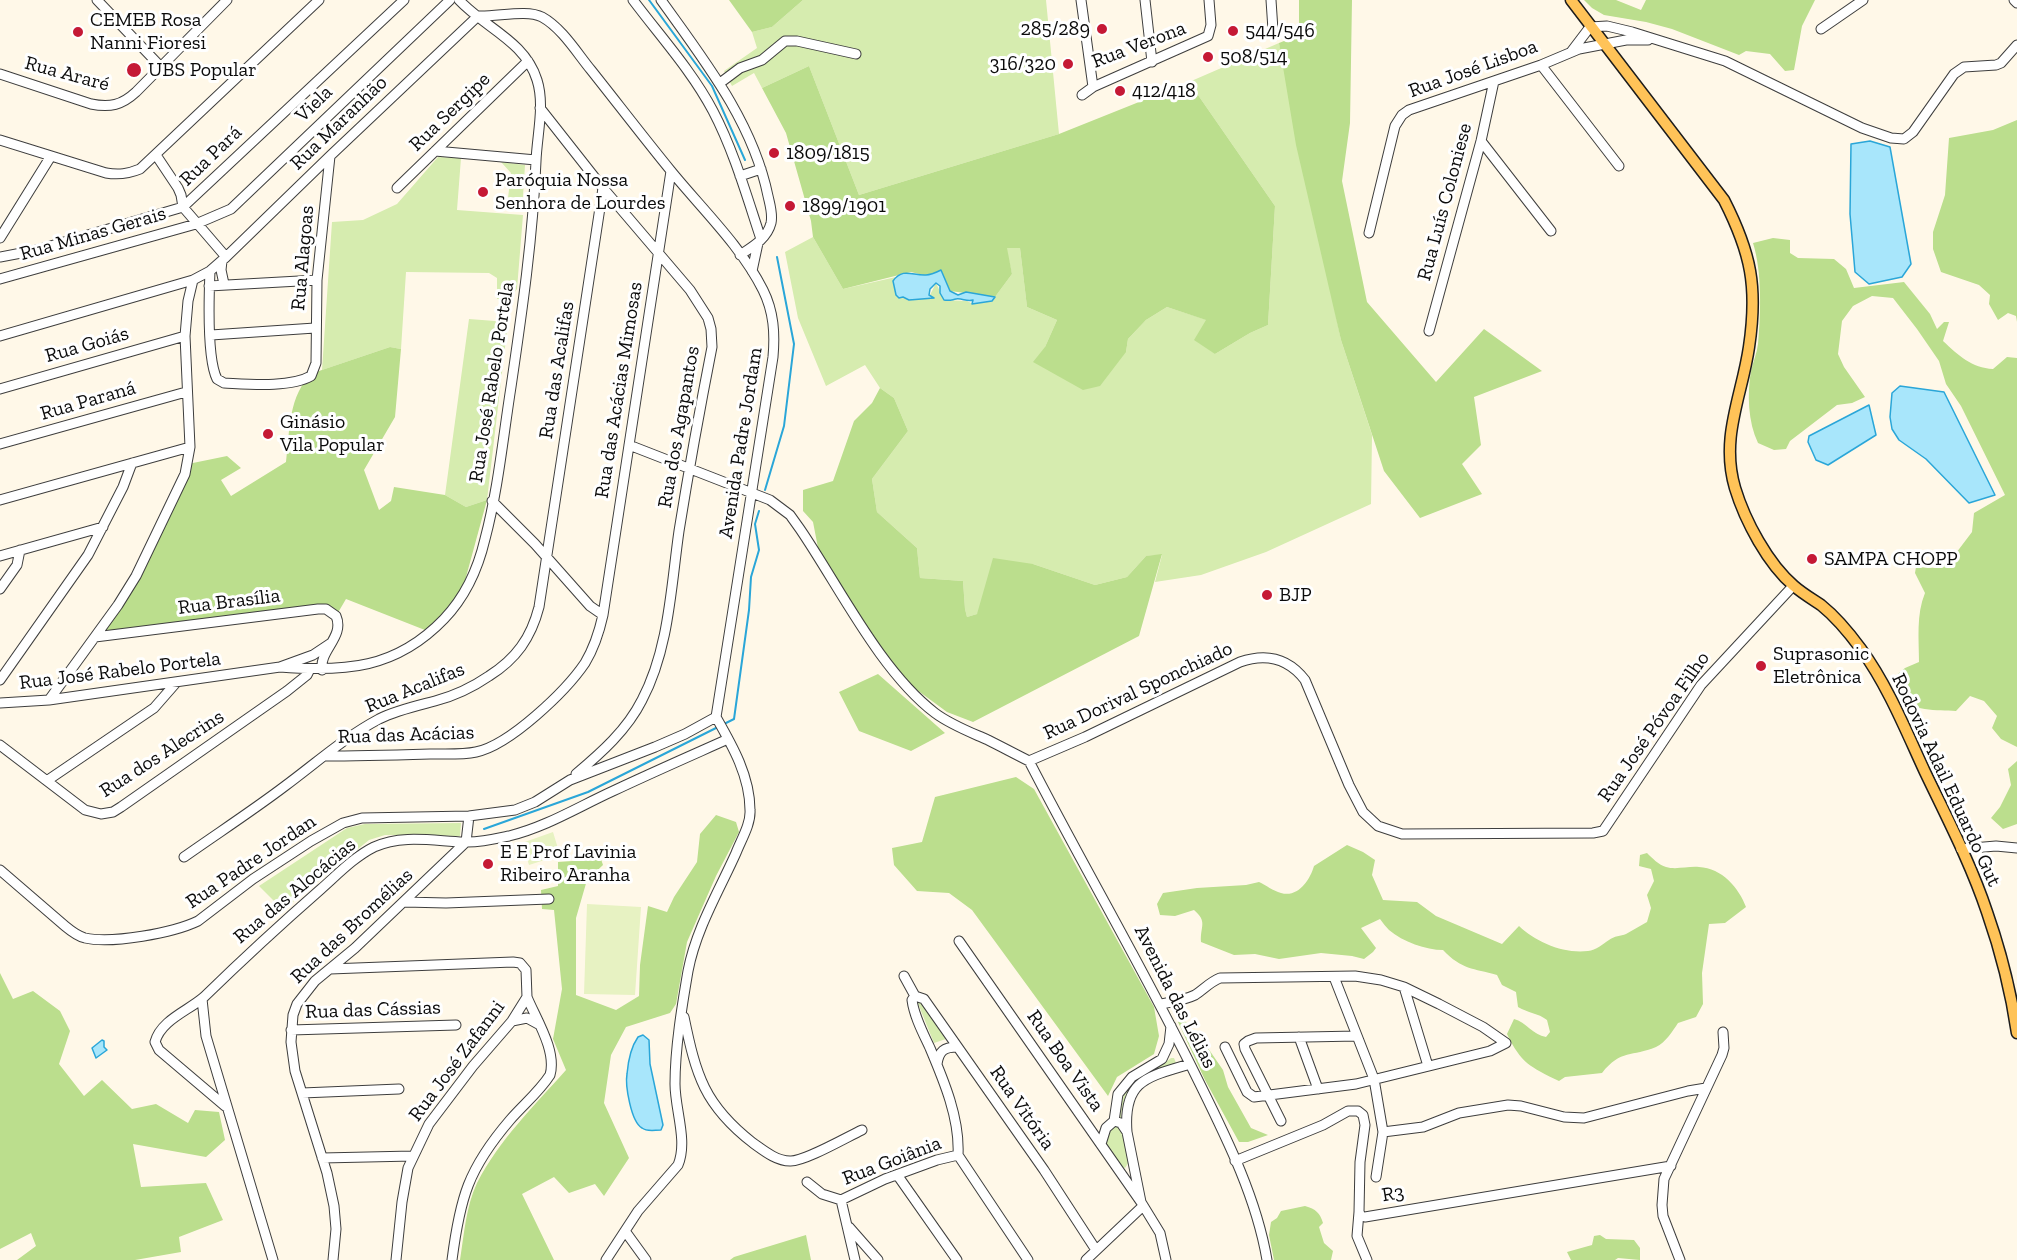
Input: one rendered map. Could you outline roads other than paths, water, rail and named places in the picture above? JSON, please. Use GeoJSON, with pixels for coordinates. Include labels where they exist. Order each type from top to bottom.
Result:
{"type":"FeatureCollection","features":[{"type":"Feature","properties":{"kind":"main road","name":"Rodovia Adail Eduardo Gut"},"geometry":{"type":"LineString","coordinates":[[1571,0],[1724,200],[1737,226],[1746,249],[1752,287],[1749,348],[1732,418],[1730,444],[1731,469],[1742,507],[1755,536],[1775,565],[1793,586],[1823,606],[1861,648],[1895,708],[1987,910],[2003,962],[2017,1034]]}},
{"type":"Feature","properties":{"kind":"street"},"geometry":{"type":"LineString","coordinates":[[97,0],[161,67]]}},
{"type":"Feature","properties":{"kind":"street","name":"Rua Araré"},"geometry":{"type":"LineString","coordinates":[[0,74],[91,104],[112,106],[128,99],[227,0]]}},
{"type":"Feature","properties":{"kind":"street"},"geometry":{"type":"LineString","coordinates":[[0,140],[117,175],[140,169],[319,0]]}},
{"type":"Feature","properties":{"kind":"street","name":"Rua Pará"},"geometry":{"type":"LineString","coordinates":[[0,257],[37,250],[183,207],[404,0]]}},
{"type":"Feature","properties":{"kind":"street","name":"Viela"},"geometry":{"type":"LineString","coordinates":[[196,224],[231,208],[450,0]]}},
{"type":"Feature","properties":{"kind":"street"},"geometry":{"type":"LineString","coordinates":[[633,0],[703,93],[722,129],[760,241],[752,271]]}},
{"type":"Feature","properties":{"kind":"street"},"geometry":{"type":"LineString","coordinates":[[661,0],[720,83],[761,169],[772,217],[770,227],[760,241],[740,255]]}},
{"type":"Feature","properties":{"kind":"street","name":"Rua Verona"},"geometry":{"type":"LineString","coordinates":[[1081,0],[1093,87],[1208,36],[1211,25],[1209,0]]}},
{"type":"Feature","properties":{"kind":"street"},"geometry":{"type":"LineString","coordinates":[[1145,0],[1152,62]]}},
{"type":"Feature","properties":{"kind":"street"},"geometry":{"type":"LineString","coordinates":[[1271,0],[1273,30]]}},
{"type":"Feature","properties":{"kind":"street"},"geometry":{"type":"LineString","coordinates":[[1821,29],[1863,0]]}},
{"type":"Feature","properties":{"kind":"street"},"geometry":{"type":"LineString","coordinates":[[2013,0],[2017,3]]}},
{"type":"Feature","properties":{"kind":"street","name":"Rua José Rabelo Portela"},"geometry":{"type":"LineString","coordinates":[[0,703],[49,700],[175,684],[280,667],[322,670],[360,666],[387,657],[414,644],[445,618],[458,602],[476,570],[486,539],[524,301],[536,185],[540,108],[538,81],[528,61],[502,33],[461,1]]}},
{"type":"Feature","properties":{"kind":"street","name":"Avenida Padre Jordam"},"geometry":{"type":"LineString","coordinates":[[478,16],[533,14],[551,23],[740,255],[768,300],[775,337],[773,357],[716,717]]}},
{"type":"Feature","properties":{"kind":"street","name":"Rua Maranhão"},"geometry":{"type":"LineString","coordinates":[[193,280],[224,259],[478,16]]}},
{"type":"Feature","properties":{"kind":"street"},"geometry":{"type":"LineString","coordinates":[[1571,52],[1590,27],[1618,28],[1725,61],[1862,128],[1891,138],[1904,139],[1913,132],[1954,74],[1964,67],[2001,63],[2017,45]]}},
{"type":"Feature","properties":{"kind":"street","name":"Rua José Lisboa"},"geometry":{"type":"LineString","coordinates":[[1369,233],[1398,120],[1409,110],[1541,65],[1586,47],[1626,40],[1657,40]]}},
{"type":"Feature","properties":{"kind":"street"},"geometry":{"type":"LineString","coordinates":[[720,83],[744,66],[762,60],[785,41],[797,41],[856,54]]}},
{"type":"Feature","properties":{"kind":"street","name":"Rua Sergipe"},"geometry":{"type":"LineString","coordinates":[[398,188],[528,61]]}},
{"type":"Feature","properties":{"kind":"street"},"geometry":{"type":"LineString","coordinates":[[1541,65],[1619,166]]}},
{"type":"Feature","properties":{"kind":"street","name":"Rua Luís Coloniese"},"geometry":{"type":"LineString","coordinates":[[1429,331],[1481,141],[1494,81]]}},
{"type":"Feature","properties":{"kind":"street"},"geometry":{"type":"LineString","coordinates":[[1082,95],[1093,87]]}},
{"type":"Feature","properties":{"kind":"street","name":"Rua dos Agapantos"},"geometry":{"type":"LineString","coordinates":[[540,108],[703,308],[711,329],[712,347],[689,469],[659,655],[642,701],[625,726],[570,780]]}},
{"type":"Feature","properties":{"kind":"street"},"geometry":{"type":"LineString","coordinates":[[1481,141],[1551,231]]}},
{"type":"Feature","properties":{"kind":"street"},"geometry":{"type":"LineString","coordinates":[[435,151],[536,160]]}},
{"type":"Feature","properties":{"kind":"street"},"geometry":{"type":"LineString","coordinates":[[156,155],[182,195],[183,207],[224,259],[224,284]]}},
{"type":"Feature","properties":{"kind":"street"},"geometry":{"type":"LineString","coordinates":[[0,238],[51,156]]}},
{"type":"Feature","properties":{"kind":"street","name":"Rua Alagoas"},"geometry":{"type":"LineString","coordinates":[[211,335],[215,376],[220,382],[296,381],[310,376],[316,363],[317,280],[330,156]]}},
{"type":"Feature","properties":{"kind":"street"},"geometry":{"type":"LineString","coordinates":[[740,177],[761,169]]}},
{"type":"Feature","properties":{"kind":"street","name":"Rua das Acácias Mimosas"},"geometry":{"type":"LineString","coordinates":[[603,615],[671,171]]}},
{"type":"Feature","properties":{"kind":"street","name":"Rua das Acalifas"},"geometry":{"type":"LineString","coordinates":[[546,557],[603,188]]}},
{"type":"Feature","properties":{"kind":"street","name":"Rua Minas Gerais"},"geometry":{"type":"LineString","coordinates":[[0,279],[196,224]]}},
{"type":"Feature","properties":{"kind":"street"},"geometry":{"type":"LineString","coordinates":[[210,270],[211,335],[315,328]]}},
{"type":"Feature","properties":{"kind":"street"},"geometry":{"type":"LineString","coordinates":[[0,336],[193,280],[188,301],[185,336],[190,447],[185,474],[136,576],[49,700]]}},
{"type":"Feature","properties":{"kind":"street"},"geometry":{"type":"LineString","coordinates":[[209,286],[317,280]]}},
{"type":"Feature","properties":{"kind":"street","name":"Rua Goiás"},"geometry":{"type":"LineString","coordinates":[[0,389],[185,336]]}},
{"type":"Feature","properties":{"kind":"street","name":"Rua Paraná"},"geometry":{"type":"LineString","coordinates":[[0,444],[186,392]]}},
{"type":"Feature","properties":{"kind":"street","name":"Rua Dorival Sponchiado"},"geometry":{"type":"LineString","coordinates":[[629,445],[770,500],[790,516],[820,558],[866,632],[918,698],[945,720],[1029,761],[1085,737],[1240,663],[1262,656],[1288,664],[1305,680],[1349,785],[1363,812],[1378,826],[1402,834],[1593,833]]}},
{"type":"Feature","properties":{"kind":"street"},"geometry":{"type":"LineString","coordinates":[[0,500],[190,447]]}},
{"type":"Feature","properties":{"kind":"street"},"geometry":{"type":"LineString","coordinates":[[0,680],[88,555],[123,487],[132,463]]}},
{"type":"Feature","properties":{"kind":"street"},"geometry":{"type":"LineString","coordinates":[[492,501],[590,606],[603,615]]}},
{"type":"Feature","properties":{"kind":"street"},"geometry":{"type":"LineString","coordinates":[[0,556],[103,527]]}},
{"type":"Feature","properties":{"kind":"street"},"geometry":{"type":"LineString","coordinates":[[0,590],[17,565],[20,550]]}},
{"type":"Feature","properties":{"kind":"street","name":"Rua Acalifas"},"geometry":{"type":"LineString","coordinates":[[184,857],[324,756],[380,719],[398,711],[437,701],[463,691],[503,666],[526,641],[533,628],[546,557]]}},
{"type":"Feature","properties":{"kind":"street","name":"Rua José Póvoa Filho"},"geometry":{"type":"LineString","coordinates":[[1593,833],[1603,831],[1706,679],[1793,586]]}},
{"type":"Feature","properties":{"kind":"street","name":"Rua Brasília"},"geometry":{"type":"LineString","coordinates":[[94,637],[318,609],[332,612],[338,620],[338,629],[322,658],[322,670]]}},
{"type":"Feature","properties":{"kind":"street","name":"Rua das Acácias"},"geometry":{"type":"LineString","coordinates":[[324,756],[475,753],[499,744],[575,678],[596,642],[603,615]]}},
{"type":"Feature","properties":{"kind":"street"},"geometry":{"type":"LineString","coordinates":[[280,667],[313,655],[331,644]]}},
{"type":"Feature","properties":{"kind":"street","name":"Rua dos Alecrins"},"geometry":{"type":"LineString","coordinates":[[0,745],[85,810],[101,814],[113,812],[287,691],[307,675],[310,669]]}},
{"type":"Feature","properties":{"kind":"street"},"geometry":{"type":"LineString","coordinates":[[48,780],[154,708],[175,684]]}},
{"type":"Feature","properties":{"kind":"street"},"geometry":{"type":"LineString","coordinates":[[598,755],[606,766],[685,734],[716,717],[736,751],[748,795],[750,816],[694,947],[688,972],[678,1041],[675,1087],[681,1159],[638,1211],[606,1260]]}},
{"type":"Feature","properties":{"kind":"street","name":"Rua das Alocácias"},"geometry":{"type":"LineString","coordinates":[[202,999],[296,910],[372,848],[400,840],[466,842],[508,836],[540,826],[728,739]]}},
{"type":"Feature","properties":{"kind":"street","name":"Avenida das Lélias"},"geometry":{"type":"LineString","coordinates":[[1029,761],[1072,845],[1171,1024],[1254,1206],[1267,1260]]}},
{"type":"Feature","properties":{"kind":"street","name":"Rua Padre Jordan"},"geometry":{"type":"LineString","coordinates":[[0,870],[76,934],[93,939],[119,939],[163,932],[198,921],[253,879],[311,841],[350,821],[362,818],[499,814],[524,807],[570,780],[606,766]]}},
{"type":"Feature","properties":{"kind":"street"},"geometry":{"type":"LineString","coordinates":[[466,842],[469,816]]}},
{"type":"Feature","properties":{"kind":"street","name":"Rua das Bromélias"},"geometry":{"type":"LineString","coordinates":[[333,1260],[336,1217],[322,1158],[292,1056],[291,1030],[297,1004],[315,981],[405,902],[466,842]]}},
{"type":"Feature","properties":{"kind":"street"},"geometry":{"type":"LineString","coordinates":[[1961,849],[1996,846],[2017,848]]}},
{"type":"Feature","properties":{"kind":"street"},"geometry":{"type":"LineString","coordinates":[[405,902],[446,903],[549,898]]}},
{"type":"Feature","properties":{"kind":"street","name":"Rua Boa Vista"},"geometry":{"type":"LineString","coordinates":[[959,941],[1142,1204],[1160,1233],[1166,1260]]}},
{"type":"Feature","properties":{"kind":"street","name":"Rua José Zafanni"},"geometry":{"type":"LineString","coordinates":[[330,969],[513,962],[520,963],[526,970],[527,997],[512,1021],[473,1066],[429,1124],[413,1156],[405,1180],[396,1260]]}},
{"type":"Feature","properties":{"kind":"street"},"geometry":{"type":"LineString","coordinates":[[904,976],[914,997],[916,1014],[937,1064],[955,1119],[959,1139],[958,1155],[1028,1260]]}},
{"type":"Feature","properties":{"kind":"street"},"geometry":{"type":"LineString","coordinates":[[1161,1004],[1196,994],[1211,981],[1220,978],[1355,976],[1404,987],[1483,1027],[1506,1043],[1490,1051],[1356,1084],[1254,1096],[1247,1092],[1225,1047]]}},
{"type":"Feature","properties":{"kind":"street"},"geometry":{"type":"LineString","coordinates":[[1334,977],[1374,1079],[1383,1132],[1376,1177]]}},
{"type":"Feature","properties":{"kind":"street"},"geometry":{"type":"LineString","coordinates":[[1404,987],[1428,1066]]}},
{"type":"Feature","properties":{"kind":"street"},"geometry":{"type":"LineString","coordinates":[[452,1260],[460,1207],[468,1182],[495,1138],[550,1075],[552,1066],[550,1052],[527,997]]}},
{"type":"Feature","properties":{"kind":"street","name":"Rua Vitória"},"geometry":{"type":"LineString","coordinates":[[914,997],[924,999],[1044,1170],[1096,1250]]}},
{"type":"Feature","properties":{"kind":"street"},"geometry":{"type":"LineString","coordinates":[[225,1106],[177,1067],[156,1045],[155,1039],[165,1027],[177,1015],[202,999],[206,1036],[225,1106],[273,1260]]}},
{"type":"Feature","properties":{"kind":"street"},"geometry":{"type":"LineString","coordinates":[[683,1012],[696,1068],[713,1104],[732,1125],[761,1148],[774,1156],[794,1161],[862,1130]]}},
{"type":"Feature","properties":{"kind":"street"},"geometry":{"type":"LineString","coordinates":[[512,1021],[527,1018],[538,1024]]}},
{"type":"Feature","properties":{"kind":"street"},"geometry":{"type":"LineString","coordinates":[[1101,1144],[1106,1128],[1114,1121],[1117,1100],[1122,1088],[1132,1077],[1152,1066],[1164,1055],[1169,1044],[1171,1024]]}},
{"type":"Feature","properties":{"kind":"street","name":"Rua das Cássias"},"geometry":{"type":"LineString","coordinates":[[291,1030],[456,1025]]}},
{"type":"Feature","properties":{"kind":"street"},"geometry":{"type":"LineString","coordinates":[[1680,1260],[1664,1216],[1662,1205],[1664,1179],[1722,1055],[1723,1032]]}},
{"type":"Feature","properties":{"kind":"street"},"geometry":{"type":"LineString","coordinates":[[1281,1121],[1244,1044],[1256,1038],[1357,1036]]}},
{"type":"Feature","properties":{"kind":"street"},"geometry":{"type":"LineString","coordinates":[[1299,1037],[1318,1089]]}},
{"type":"Feature","properties":{"kind":"street"},"geometry":{"type":"LineString","coordinates":[[937,1064],[938,1056],[942,1051],[949,1047],[957,1047]]}},
{"type":"Feature","properties":{"kind":"street"},"geometry":{"type":"LineString","coordinates":[[1086,1260],[1142,1204],[1127,1132],[1126,1108],[1133,1091],[1144,1081],[1190,1064]]}},
{"type":"Feature","properties":{"kind":"street"},"geometry":{"type":"LineString","coordinates":[[1383,1132],[1423,1127],[1459,1113],[1508,1105],[1564,1117],[1584,1118],[1706,1088]]}},
{"type":"Feature","properties":{"kind":"street"},"geometry":{"type":"LineString","coordinates":[[302,1093],[399,1089]]}},
{"type":"Feature","properties":{"kind":"street","name":"R3"},"geometry":{"type":"LineString","coordinates":[[1235,1161],[1323,1125],[1348,1111],[1358,1111],[1363,1115],[1365,1125],[1360,1162],[1359,1212],[1363,1216],[1671,1166]]}},
{"type":"Feature","properties":{"kind":"street"},"geometry":{"type":"LineString","coordinates":[[1114,1121],[1121,1123],[1127,1132]]}},
{"type":"Feature","properties":{"kind":"street","name":"Rua Goiânia"},"geometry":{"type":"LineString","coordinates":[[807,1182],[822,1194],[841,1200],[878,1182],[937,1160],[958,1155]]}},
{"type":"Feature","properties":{"kind":"street"},"geometry":{"type":"LineString","coordinates":[[322,1158],[413,1156]]}},
{"type":"Feature","properties":{"kind":"street"},"geometry":{"type":"LineString","coordinates":[[1120,1174],[1134,1168]]}},
{"type":"Feature","properties":{"kind":"street"},"geometry":{"type":"LineString","coordinates":[[897,1176],[957,1260]]}},
{"type":"Feature","properties":{"kind":"street"},"geometry":{"type":"LineString","coordinates":[[841,1200],[855,1260]]}},
{"type":"Feature","properties":{"kind":"street"},"geometry":{"type":"LineString","coordinates":[[1359,1212],[1357,1236],[1367,1260]]}},
{"type":"Feature","properties":{"kind":"street"},"geometry":{"type":"LineString","coordinates":[[849,1227],[878,1260]]}},
{"type":"Feature","properties":{"kind":"street"},"geometry":{"type":"LineString","coordinates":[[626,1231],[646,1260]]}},
{"type":"Feature","properties":{"kind":"water"},"geometry":{"type":"Polygon","coordinates":[[[1870,141],[1890,147],[1911,264],[1902,277],[1869,284],[1855,272],[1850,214],[1851,144],[1870,141]]]}},
{"type":"Feature","properties":{"kind":"water"},"geometry":{"type":"Polygon","coordinates":[[[941,270],[950,291],[958,295],[966,292],[995,297],[992,301],[972,304],[973,300],[944,300],[940,293],[940,286],[936,283],[930,289],[929,295],[934,298],[909,300],[896,295],[893,281],[901,274],[928,275],[941,270]]]}},
{"type":"Feature","properties":{"kind":"water"},"geometry":{"type":"Polygon","coordinates":[[[1900,386],[1944,392],[1995,495],[1969,503],[1926,459],[1899,440],[1892,429],[1890,417],[1892,393],[1900,386]]]}},
{"type":"Feature","properties":{"kind":"water"},"geometry":{"type":"Polygon","coordinates":[[[1869,405],[1876,435],[1828,465],[1816,460],[1808,442],[1809,436],[1869,405]]]}},
{"type":"Feature","properties":{"kind":"water"},"geometry":{"type":"Polygon","coordinates":[[[643,1035],[649,1040],[650,1064],[663,1125],[661,1130],[646,1130],[638,1124],[628,1094],[630,1055],[638,1037],[643,1035]]]}},
{"type":"Feature","properties":{"kind":"water"},"geometry":{"type":"Polygon","coordinates":[[[102,1040],[107,1050],[96,1058],[92,1048],[102,1040]]]}},
{"type":"Feature","properties":{"kind":"waterway"},"geometry":{"type":"LineString","coordinates":[[649,0],[712,86],[745,160]]}},
{"type":"Feature","properties":{"kind":"waterway"},"geometry":{"type":"LineString","coordinates":[[765,490],[784,426],[794,344],[777,257]]}},
{"type":"Feature","properties":{"kind":"waterway"},"geometry":{"type":"LineString","coordinates":[[726,723],[734,719],[749,610],[751,577],[759,550],[755,524],[759,511]]}},
{"type":"Feature","properties":{"kind":"waterway"},"geometry":{"type":"LineString","coordinates":[[484,829],[588,792],[716,728]]}},
{"type":"Feature","properties":{"kind":"place","name":"285/289"},"geometry":{"type":"Point","coordinates":[1102,29]}},
{"type":"Feature","properties":{"kind":"place","name":"544/546"},"geometry":{"type":"Point","coordinates":[1233,31]}},
{"type":"Feature","properties":{"kind":"place","name":"CEMEB Rosa Nanni Fioresi"},"geometry":{"type":"Point","coordinates":[78,32]}},
{"type":"Feature","properties":{"kind":"place","name":"508/514"},"geometry":{"type":"Point","coordinates":[1208,57]}},
{"type":"Feature","properties":{"kind":"place","name":"316/320"},"geometry":{"type":"Point","coordinates":[1068,64]}},
{"type":"Feature","properties":{"kind":"place","name":"UBS Popular"},"geometry":{"type":"Point","coordinates":[134,70]}},
{"type":"Feature","properties":{"kind":"place","name":"412/418"},"geometry":{"type":"Point","coordinates":[1120,91]}},
{"type":"Feature","properties":{"kind":"place","name":"1809/1815"},"geometry":{"type":"Point","coordinates":[774,153]}},
{"type":"Feature","properties":{"kind":"place","name":"Paróquia Nossa Senhora de Lourdes"},"geometry":{"type":"Point","coordinates":[483,192]}},
{"type":"Feature","properties":{"kind":"place","name":"1899/1901"},"geometry":{"type":"Point","coordinates":[790,206]}},
{"type":"Feature","properties":{"kind":"place","name":"Ginásio Vila Popular"},"geometry":{"type":"Point","coordinates":[268,434]}},
{"type":"Feature","properties":{"kind":"place","name":"SAMPA CHOPP"},"geometry":{"type":"Point","coordinates":[1812,559]}},
{"type":"Feature","properties":{"kind":"place","name":"BJP"},"geometry":{"type":"Point","coordinates":[1267,595]}},
{"type":"Feature","properties":{"kind":"place","name":"Suprasonic Eletrônica"},"geometry":{"type":"Point","coordinates":[1761,666]}},
{"type":"Feature","properties":{"kind":"place","name":"E E Prof Lavinia Ribeiro Aranha"},"geometry":{"type":"Point","coordinates":[488,864]}}]}
